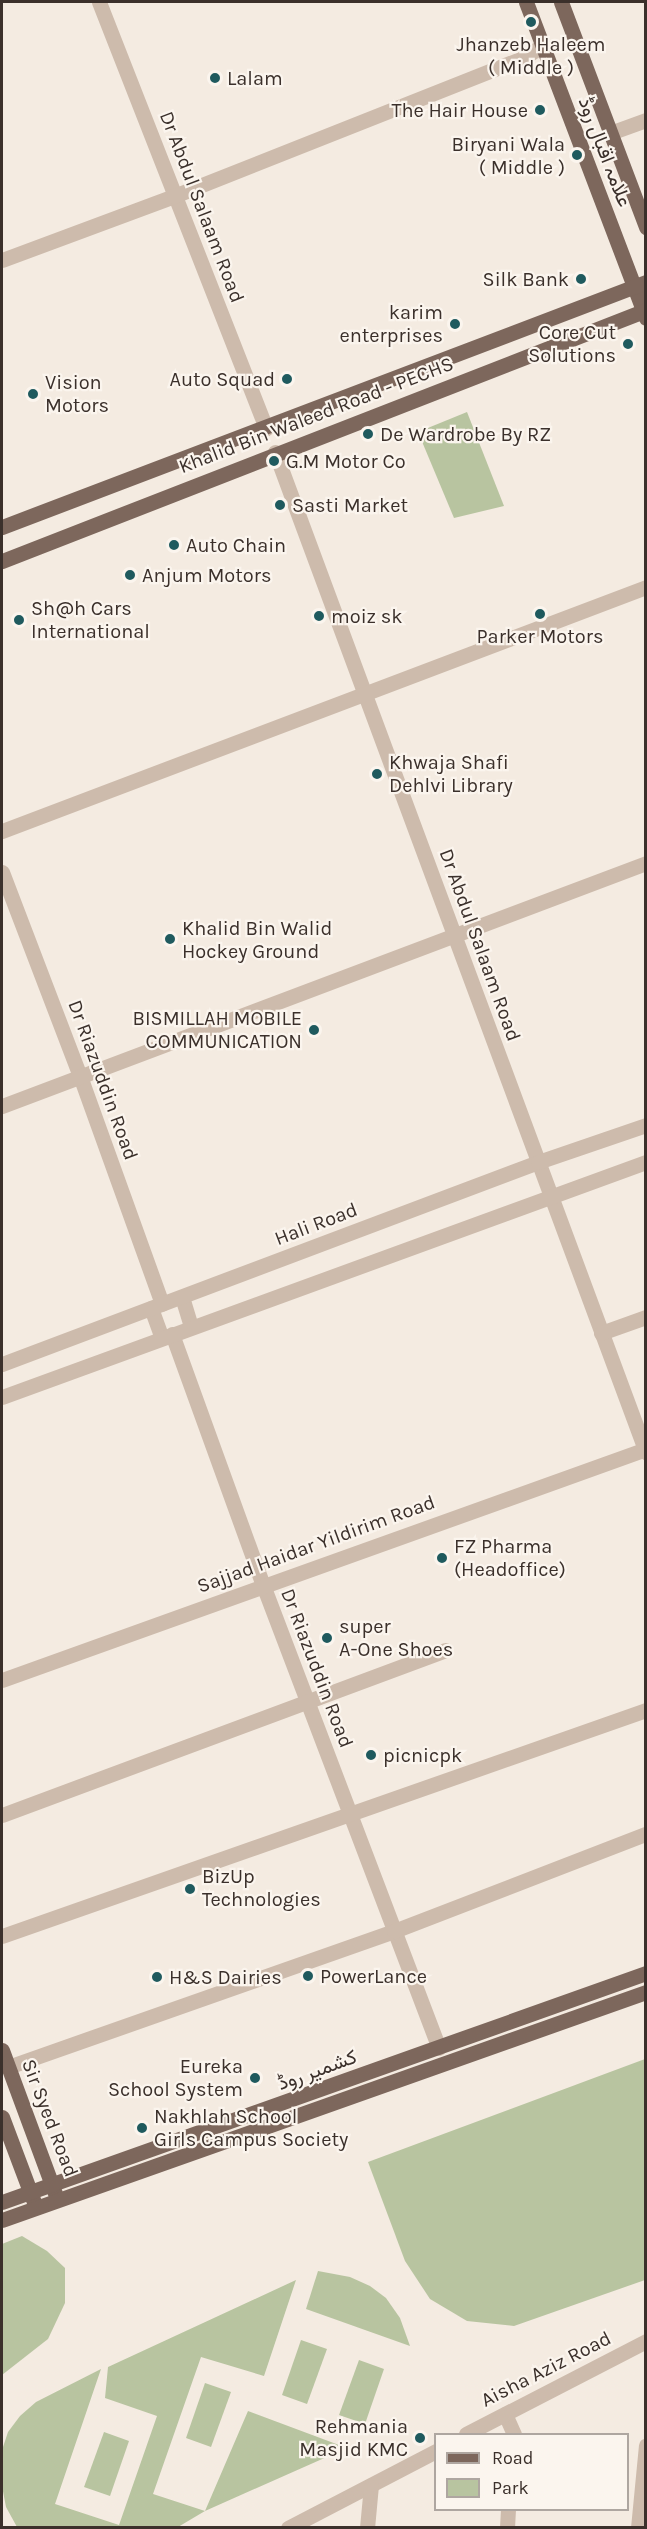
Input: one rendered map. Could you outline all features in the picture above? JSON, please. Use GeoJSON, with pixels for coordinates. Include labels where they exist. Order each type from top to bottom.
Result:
{"type":"FeatureCollection","features":[{"type":"Feature","properties":{"kind":"main road","name":"علامہ اقبال روڈ"},"geometry":{"type":"LineString","coordinates":[[526,2],[639,284],[644,313]]}},
{"type":"Feature","properties":{"kind":"main road","name":"علامہ اقبال روڈ"},"geometry":{"type":"LineString","coordinates":[[561,2],[645,227]]}},
{"type":"Feature","properties":{"kind":"main road","name":"Khalid Bin Waleed Road - PECHS"},"geometry":{"type":"LineString","coordinates":[[2,527],[639,284]]}},
{"type":"Feature","properties":{"kind":"main road","name":"Khalid Bin Waleed Road - PECHS"},"geometry":{"type":"LineString","coordinates":[[2,561],[275,452],[644,313]]}},
{"type":"Feature","properties":{"kind":"main road","name":"کشمیر روڈ"},"geometry":{"type":"LineString","coordinates":[[2,2202],[53,2186],[645,1973]]}},
{"type":"Feature","properties":{"kind":"main road","name":"کشمیر روڈ"},"geometry":{"type":"LineString","coordinates":[[2,2220],[645,1992]]}},
{"type":"Feature","properties":{"kind":"main road","name":"Sir Syed Road"},"geometry":{"type":"LineString","coordinates":[[2,2050],[58,2201]]}},
{"type":"Feature","properties":{"kind":"main road"},"geometry":{"type":"LineString","coordinates":[[2,2117],[35,2208]]}},
{"type":"Feature","properties":{"kind":"street","name":"Dr Abdul Salaam Road"},"geometry":{"type":"LineString","coordinates":[[99,2],[266,428]]}},
{"type":"Feature","properties":{"kind":"street"},"geometry":{"type":"LineString","coordinates":[[2,260],[174,196],[525,57],[543,45]]}},
{"type":"Feature","properties":{"kind":"street"},"geometry":{"type":"LineString","coordinates":[[610,133],[645,120]]}},
{"type":"Feature","properties":{"kind":"street","name":"Dr Abdul Salaam Road"},"geometry":{"type":"LineString","coordinates":[[275,452],[645,1450]]}},
{"type":"Feature","properties":{"kind":"street"},"geometry":{"type":"LineString","coordinates":[[2,831],[645,587]]}},
{"type":"Feature","properties":{"kind":"street"},"geometry":{"type":"LineString","coordinates":[[2,1106],[645,863]]}},
{"type":"Feature","properties":{"kind":"street","name":"Dr Riazuddin Road"},"geometry":{"type":"LineString","coordinates":[[2,872],[80,1076],[167,1336],[308,1700],[439,2048]]}},
{"type":"Feature","properties":{"kind":"street","name":"Hali Road"},"geometry":{"type":"LineString","coordinates":[[2,1364],[538,1162],[645,1125]]}},
{"type":"Feature","properties":{"kind":"street"},"geometry":{"type":"LineString","coordinates":[[2,1397],[645,1162]]}},
{"type":"Feature","properties":{"kind":"street"},"geometry":{"type":"LineString","coordinates":[[182,1297],[191,1327]]}},
{"type":"Feature","properties":{"kind":"street"},"geometry":{"type":"LineString","coordinates":[[601,1333],[645,1317]]}},
{"type":"Feature","properties":{"kind":"street","name":"Sajjad Haidar Yildirim Road"},"geometry":{"type":"LineString","coordinates":[[2,1680],[645,1450]]}},
{"type":"Feature","properties":{"kind":"street"},"geometry":{"type":"LineString","coordinates":[[2,1815],[445,1650]]}},
{"type":"Feature","properties":{"kind":"street"},"geometry":{"type":"LineString","coordinates":[[2,1936],[645,1710]]}},
{"type":"Feature","properties":{"kind":"street"},"geometry":{"type":"LineString","coordinates":[[8,2067],[394,1931],[645,1834]]}},
{"type":"Feature","properties":{"kind":"street","name":"Aisha Aziz Road"},"geometry":{"type":"LineString","coordinates":[[468,2433],[644,2346]]}},
{"type":"Feature","properties":{"kind":"street"},"geometry":{"type":"LineString","coordinates":[[505,2414],[514,2433]]}},
{"type":"Feature","properties":{"kind":"street"},"geometry":{"type":"LineString","coordinates":[[638,2528],[645,2445]]}},
{"type":"Feature","properties":{"kind":"street"},"geometry":{"type":"LineString","coordinates":[[288,2528],[434,2452]]}},
{"type":"Feature","properties":{"kind":"street"},"geometry":{"type":"LineString","coordinates":[[367,2528],[370,2485]]}},
{"type":"Feature","properties":{"kind":"street"},"geometry":{"type":"LineString","coordinates":[[507,2528],[508,2511]]}},
{"type":"Feature","properties":{"kind":"green space"},"geometry":{"type":"Polygon","coordinates":[[[467,412],[504,506],[454,518],[418,432],[467,412]]]}},
{"type":"Feature","properties":{"kind":"green space"},"geometry":{"type":"Polygon","coordinates":[[[645,2059],[645,2280],[514,2326],[467,2321],[430,2299],[405,2261],[368,2162],[645,2059]]]}},
{"type":"Feature","properties":{"kind":"green space"},"geometry":{"type":"Polygon","coordinates":[[[22,2236],[47,2251],[65,2268],[65,2303],[48,2339],[2,2375],[2,2244],[22,2236]]]}},
{"type":"Feature","properties":{"kind":"green space"},"geometry":{"type":"Polygon","coordinates":[[[318,2271],[350,2277],[370,2286],[386,2298],[400,2318],[410,2346],[306,2309],[318,2271]]]}},
{"type":"Feature","properties":{"kind":"green space"},"geometry":{"type":"Polygon","coordinates":[[[296,2280],[264,2376],[201,2357],[153,2494],[205,2511],[178,2527],[17,2527],[6,2507],[2,2486],[2,2450],[8,2432],[20,2416],[36,2402],[101,2369],[55,2504],[119,2525],[157,2416],[105,2398],[108,2367],[296,2280]]]}},
{"type":"Feature","properties":{"kind":"green space"},"geometry":{"type":"Polygon","coordinates":[[[301,2340],[327,2349],[307,2404],[282,2395],[301,2340]]]}},
{"type":"Feature","properties":{"kind":"green space"},"geometry":{"type":"Polygon","coordinates":[[[359,2360],[384,2369],[365,2424],[339,2415],[359,2360]]]}},
{"type":"Feature","properties":{"kind":"green space"},"geometry":{"type":"Polygon","coordinates":[[[205,2383],[231,2392],[211,2447],[186,2438],[205,2383]]]}},
{"type":"Feature","properties":{"kind":"green space"},"geometry":{"type":"Polygon","coordinates":[[[248,2411],[347,2448],[205,2511],[248,2411]]]}},
{"type":"Feature","properties":{"kind":"green space"},"geometry":{"type":"Polygon","coordinates":[[[104,2432],[129,2441],[110,2496],[84,2487],[104,2432]]]}},
{"type":"Feature","properties":{"kind":"place","name":"Jhanzeb Haleem ( Middle )"},"geometry":{"type":"Point","coordinates":[531,22]}},
{"type":"Feature","properties":{"kind":"place","name":"Lalam"},"geometry":{"type":"Point","coordinates":[215,78]}},
{"type":"Feature","properties":{"kind":"place","name":"The Hair House"},"geometry":{"type":"Point","coordinates":[540,110]}},
{"type":"Feature","properties":{"kind":"place","name":"Biryani Wala ( Middle )"},"geometry":{"type":"Point","coordinates":[577,155]}},
{"type":"Feature","properties":{"kind":"place","name":"Silk Bank"},"geometry":{"type":"Point","coordinates":[581,279]}},
{"type":"Feature","properties":{"kind":"place","name":"karim enterprises"},"geometry":{"type":"Point","coordinates":[455,324]}},
{"type":"Feature","properties":{"kind":"place","name":"Core Cut Solutions"},"geometry":{"type":"Point","coordinates":[628,344]}},
{"type":"Feature","properties":{"kind":"place","name":"Auto Squad"},"geometry":{"type":"Point","coordinates":[287,379]}},
{"type":"Feature","properties":{"kind":"place","name":"Vision Motors"},"geometry":{"type":"Point","coordinates":[33,394]}},
{"type":"Feature","properties":{"kind":"place","name":"De Wardrobe By RZ"},"geometry":{"type":"Point","coordinates":[368,434]}},
{"type":"Feature","properties":{"kind":"place","name":"G.M Motor Co"},"geometry":{"type":"Point","coordinates":[274,461]}},
{"type":"Feature","properties":{"kind":"place","name":"Sasti Market"},"geometry":{"type":"Point","coordinates":[280,505]}},
{"type":"Feature","properties":{"kind":"place","name":"Auto Chain"},"geometry":{"type":"Point","coordinates":[174,545]}},
{"type":"Feature","properties":{"kind":"place","name":"Anjum Motors"},"geometry":{"type":"Point","coordinates":[130,575]}},
{"type":"Feature","properties":{"kind":"place","name":"Parker Motors"},"geometry":{"type":"Point","coordinates":[540,614]}},
{"type":"Feature","properties":{"kind":"place","name":"moiz sk"},"geometry":{"type":"Point","coordinates":[319,616]}},
{"type":"Feature","properties":{"kind":"place","name":"Sh@h Cars International"},"geometry":{"type":"Point","coordinates":[19,620]}},
{"type":"Feature","properties":{"kind":"place","name":"Khwaja Shafi Dehlvi Library"},"geometry":{"type":"Point","coordinates":[377,774]}},
{"type":"Feature","properties":{"kind":"place","name":"Khalid Bin Walid Hockey Ground"},"geometry":{"type":"Point","coordinates":[170,939]}},
{"type":"Feature","properties":{"kind":"place","name":"BISMILLAH MOBILE COMMUNICATION"},"geometry":{"type":"Point","coordinates":[314,1030]}},
{"type":"Feature","properties":{"kind":"place","name":"FZ Pharma (Headoffice)"},"geometry":{"type":"Point","coordinates":[442,1558]}},
{"type":"Feature","properties":{"kind":"place","name":"super A-One Shoes"},"geometry":{"type":"Point","coordinates":[327,1638]}},
{"type":"Feature","properties":{"kind":"place","name":"picnicpk"},"geometry":{"type":"Point","coordinates":[371,1755]}},
{"type":"Feature","properties":{"kind":"place","name":"BizUp Technologies"},"geometry":{"type":"Point","coordinates":[190,1889]}},
{"type":"Feature","properties":{"kind":"place","name":"PowerLance"},"geometry":{"type":"Point","coordinates":[308,1976]}},
{"type":"Feature","properties":{"kind":"place","name":"H&S Dairies"},"geometry":{"type":"Point","coordinates":[157,1977]}},
{"type":"Feature","properties":{"kind":"place","name":"Eureka School System"},"geometry":{"type":"Point","coordinates":[255,2078]}},
{"type":"Feature","properties":{"kind":"place","name":"Nakhlah School Girls Campus Society"},"geometry":{"type":"Point","coordinates":[142,2128]}},
{"type":"Feature","properties":{"kind":"place","name":"Rehmania Masjid KMC"},"geometry":{"type":"Point","coordinates":[420,2438]}}]}
